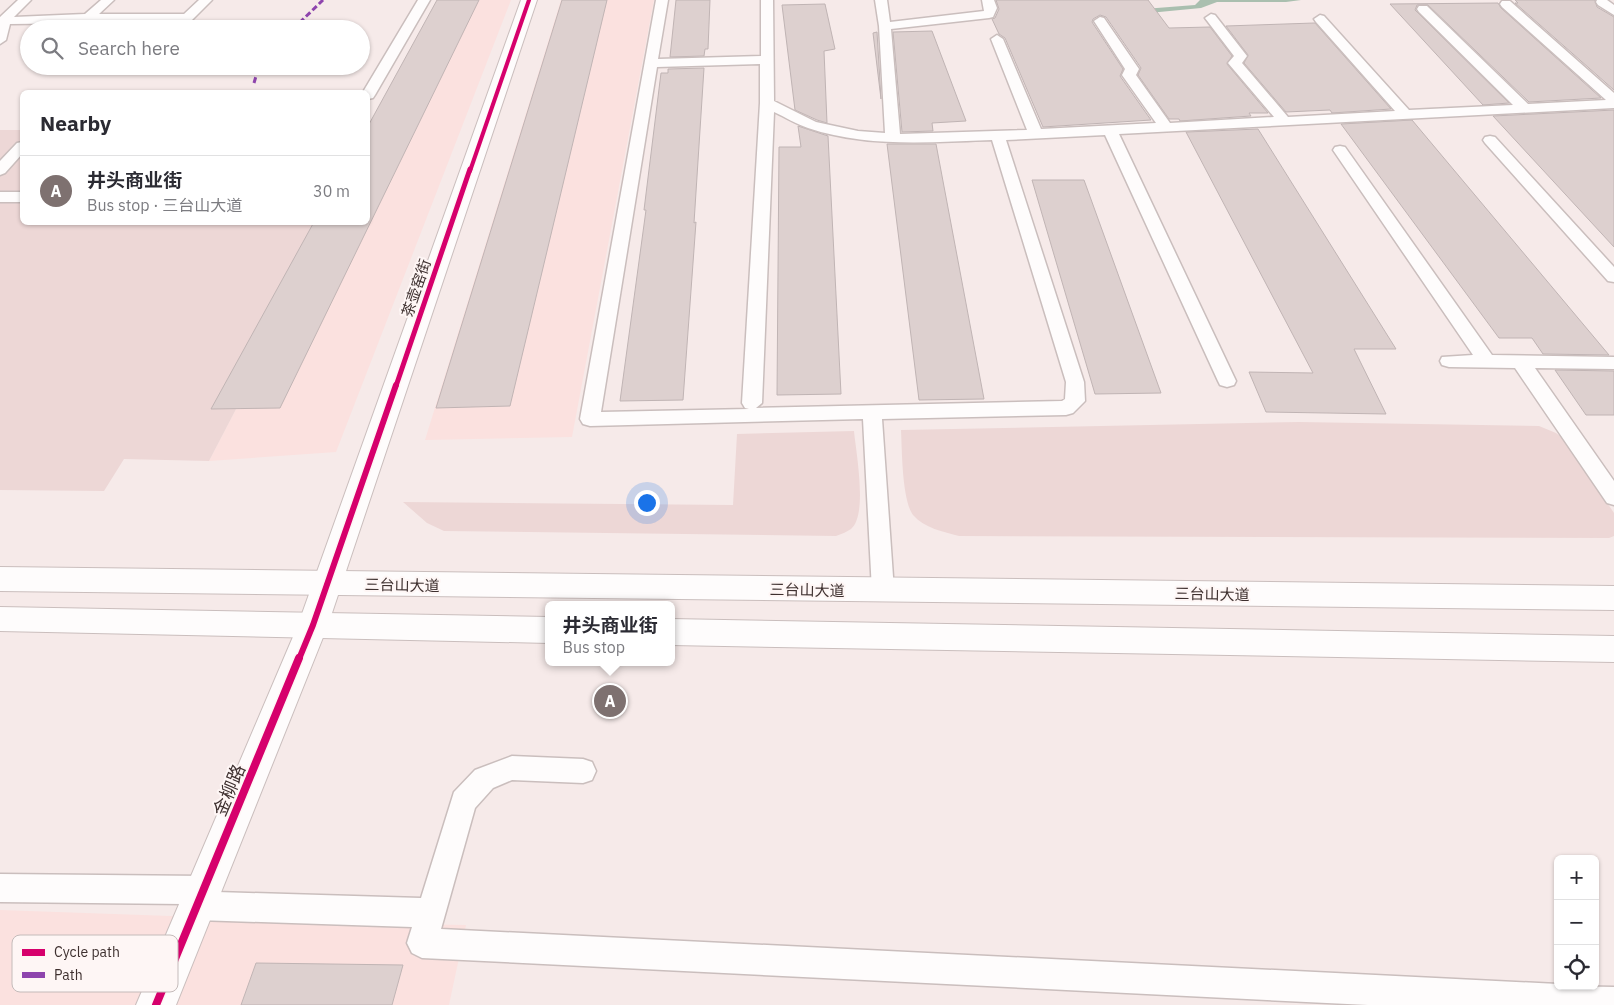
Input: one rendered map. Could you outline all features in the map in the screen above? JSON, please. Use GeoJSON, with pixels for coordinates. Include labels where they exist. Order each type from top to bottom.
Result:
{"type":"FeatureCollection","features":[{"type":"Feature","properties":{"kind":"main road","name":"茶壶窑街"},"geometry":{"type":"LineString","coordinates":[[327,584],[529,0]]}},
{"type":"Feature","properties":{"kind":"main road","name":"三台山大道"},"geometry":{"type":"LineString","coordinates":[[0,579],[1614,598]]}},
{"type":"Feature","properties":{"kind":"main road","name":"金柳路"},"geometry":{"type":"LineString","coordinates":[[178,953],[314,625],[327,584]]}},
{"type":"Feature","properties":{"kind":"main road"},"geometry":{"type":"LineString","coordinates":[[0,620],[545,630]]}},
{"type":"Feature","properties":{"kind":"main road"},"geometry":{"type":"LineString","coordinates":[[675,632],[1614,649]]}},
{"type":"Feature","properties":{"kind":"main road","name":"金柳路"},"geometry":{"type":"LineString","coordinates":[[156,1005],[161,992]]}},
{"type":"Feature","properties":{"kind":"lane"},"geometry":{"type":"LineString","coordinates":[[0,40],[2,21],[25,0]]}},
{"type":"Feature","properties":{"kind":"lane"},"geometry":{"type":"LineString","coordinates":[[88,18],[108,0]]}},
{"type":"Feature","properties":{"kind":"lane"},"geometry":{"type":"LineString","coordinates":[[31,20],[187,18],[206,0]]}},
{"type":"Feature","properties":{"kind":"lane"},"geometry":{"type":"LineString","coordinates":[[370,93],[424,0]]}},
{"type":"Feature","properties":{"kind":"lane"},"geometry":{"type":"LineString","coordinates":[[662,0],[590,419],[872,414],[1066,408],[1075,401],[1075,382],[998,136]]}},
{"type":"Feature","properties":{"kind":"lane"},"geometry":{"type":"LineString","coordinates":[[752,403],[767,103],[767,0]]}},
{"type":"Feature","properties":{"kind":"lane"},"geometry":{"type":"LineString","coordinates":[[881,0],[885,26],[893,138]]}},
{"type":"Feature","properties":{"kind":"lane"},"geometry":{"type":"LineString","coordinates":[[885,26],[989,14],[991,8],[988,0]]}},
{"type":"Feature","properties":{"kind":"lane"},"geometry":{"type":"LineString","coordinates":[[1602,2],[1614,11]]}},
{"type":"Feature","properties":{"kind":"lane"},"geometry":{"type":"LineString","coordinates":[[1506,4],[1614,102]]}},
{"type":"Feature","properties":{"kind":"lane"},"geometry":{"type":"LineString","coordinates":[[1423,9],[1524,108]]}},
{"type":"Feature","properties":{"kind":"lane"},"geometry":{"type":"LineString","coordinates":[[1211,18],[1241,56],[1235,63],[1284,121]]}},
{"type":"Feature","properties":{"kind":"lane"},"geometry":{"type":"LineString","coordinates":[[1320,19],[1406,115]]}},
{"type":"Feature","properties":{"kind":"lane"},"geometry":{"type":"LineString","coordinates":[[2,21],[20,20]]}},
{"type":"Feature","properties":{"kind":"lane"},"geometry":{"type":"LineString","coordinates":[[1100,21],[1132,68],[1129,75],[1166,127]]}},
{"type":"Feature","properties":{"kind":"lane"},"geometry":{"type":"LineString","coordinates":[[997,39],[1036,134]]}},
{"type":"Feature","properties":{"kind":"lane"},"geometry":{"type":"LineString","coordinates":[[652,63],[767,60]]}},
{"type":"Feature","properties":{"kind":"lane"},"geometry":{"type":"LineString","coordinates":[[767,103],[812,125],[858,135],[893,138],[1110,131],[1614,102]]}},
{"type":"Feature","properties":{"kind":"lane"},"geometry":{"type":"LineString","coordinates":[[1110,131],[1227,381]]}},
{"type":"Feature","properties":{"kind":"lane"},"geometry":{"type":"LineString","coordinates":[[1490,140],[1614,277]]}},
{"type":"Feature","properties":{"kind":"lane"},"geometry":{"type":"LineString","coordinates":[[0,170],[20,148]]}},
{"type":"Feature","properties":{"kind":"lane"},"geometry":{"type":"LineString","coordinates":[[1340,150],[1487,362]]}},
{"type":"Feature","properties":{"kind":"lane"},"geometry":{"type":"LineString","coordinates":[[0,198],[20,197]]}},
{"type":"Feature","properties":{"kind":"lane"},"geometry":{"type":"LineString","coordinates":[[1449,361],[1614,363]]}},
{"type":"Feature","properties":{"kind":"lane"},"geometry":{"type":"LineString","coordinates":[[1521,362],[1614,497]]}},
{"type":"Feature","properties":{"kind":"lane"},"geometry":{"type":"LineString","coordinates":[[872,414],[883,590]]}},
{"type":"Feature","properties":{"kind":"lane"},"geometry":{"type":"LineString","coordinates":[[583,772],[512,768],[484,778],[463,801],[422,943],[1614,1002]]}},
{"type":"Feature","properties":{"kind":"lane"},"geometry":{"type":"LineString","coordinates":[[0,888],[201,898],[432,913]]}},
{"type":"Feature","properties":{"kind":"shaded area"},"geometry":{"type":"Polygon","coordinates":[[[449,0],[511,0],[336,452],[209,461],[332,225],[370,225],[370,153],[449,0]]]}},
{"type":"Feature","properties":{"kind":"shaded area"},"geometry":{"type":"Polygon","coordinates":[[[561,0],[654,0],[572,437],[425,440],[561,0]]]}},
{"type":"Feature","properties":{"kind":"shaded area"},"geometry":{"type":"Polygon","coordinates":[[[1200,0],[1301,0],[1286,2],[1217,2],[1201,8],[1128,15],[1144,9],[1195,5],[1200,0]]]}},
{"type":"Feature","properties":{"kind":"shaded area"},"geometry":{"type":"Polygon","coordinates":[[[0,130],[20,130],[20,225],[332,225],[209,461],[124,459],[104,491],[0,490],[0,130]]]}},
{"type":"Feature","properties":{"kind":"shaded area"},"geometry":{"type":"Polygon","coordinates":[[[1299,422],[1539,426],[1556,433],[1564,439],[1614,513],[1614,536],[1609,538],[959,536],[934,529],[913,515],[909,508],[903,474],[901,430],[1299,422]]]}},
{"type":"Feature","properties":{"kind":"shaded area"},"geometry":{"type":"Polygon","coordinates":[[[854,431],[860,483],[859,511],[856,522],[851,529],[836,536],[444,531],[427,523],[403,502],[733,505],[737,434],[854,431]]]}},
{"type":"Feature","properties":{"kind":"shaded area"},"geometry":{"type":"Polygon","coordinates":[[[0,910],[466,925],[449,1005],[0,1005],[0,910]]]}},
{"type":"Feature","properties":{"kind":"building"},"geometry":{"type":"Polygon","coordinates":[[[437,0],[479,0],[370,223],[370,122],[437,0]]]}},
{"type":"Feature","properties":{"kind":"building"},"geometry":{"type":"Polygon","coordinates":[[[562,0],[607,0],[510,406],[436,408],[562,0]]]}},
{"type":"Feature","properties":{"kind":"building"},"geometry":{"type":"Polygon","coordinates":[[[676,0],[710,0],[708,49],[705,49],[704,56],[670,57],[676,0]]]}},
{"type":"Feature","properties":{"kind":"building"},"geometry":{"type":"Polygon","coordinates":[[[996,0],[1148,0],[1169,28],[1210,27],[1232,56],[1227,64],[1268,113],[1249,113],[1251,116],[1180,121],[1179,119],[1169,119],[1138,75],[1141,68],[1106,17],[1100,15],[1093,19],[1092,22],[1123,69],[1120,76],[1151,120],[1043,127],[1005,38],[999,34],[992,19],[995,18],[999,9],[996,0]]]}},
{"type":"Feature","properties":{"kind":"building"},"geometry":{"type":"Polygon","coordinates":[[[1515,0],[1595,0],[1597,7],[1614,17],[1614,90],[1515,3],[1518,3],[1515,0]]]}},
{"type":"Feature","properties":{"kind":"building"},"geometry":{"type":"Polygon","coordinates":[[[1498,3],[1501,8],[1601,98],[1529,102],[1428,5],[1417,5],[1415,10],[1509,103],[1483,105],[1390,4],[1498,3]]]}},
{"type":"Feature","properties":{"kind":"building"},"geometry":{"type":"Polygon","coordinates":[[[825,4],[835,49],[824,51],[827,123],[795,110],[782,5],[825,4]]]}},
{"type":"Feature","properties":{"kind":"building"},"geometry":{"type":"Polygon","coordinates":[[[1315,23],[1391,109],[1332,113],[1330,110],[1286,112],[1244,63],[1248,55],[1226,26],[1315,23]]]}},
{"type":"Feature","properties":{"kind":"building"},"geometry":{"type":"Polygon","coordinates":[[[932,31],[966,121],[932,123],[933,131],[902,132],[893,32],[932,31]]]}},
{"type":"Feature","properties":{"kind":"building"},"geometry":{"type":"Polygon","coordinates":[[[877,32],[881,99],[873,33],[877,32]]]}},
{"type":"Feature","properties":{"kind":"building"},"geometry":{"type":"Polygon","coordinates":[[[704,68],[694,223],[696,222],[683,400],[620,401],[646,210],[644,210],[661,73],[668,73],[668,69],[704,68]]]}},
{"type":"Feature","properties":{"kind":"building"},"geometry":{"type":"Polygon","coordinates":[[[1614,110],[1614,247],[1493,116],[1614,110]]]}},
{"type":"Feature","properties":{"kind":"building"},"geometry":{"type":"Polygon","coordinates":[[[1412,120],[1609,355],[1543,354],[1532,338],[1499,338],[1341,124],[1412,120]]]}},
{"type":"Feature","properties":{"kind":"building"},"geometry":{"type":"Polygon","coordinates":[[[798,126],[828,136],[841,394],[777,395],[779,147],[801,147],[798,126]]]}},
{"type":"Feature","properties":{"kind":"building"},"geometry":{"type":"Polygon","coordinates":[[[1258,129],[1396,349],[1354,349],[1386,414],[1266,412],[1249,372],[1313,373],[1186,132],[1258,129]]]}},
{"type":"Feature","properties":{"kind":"building"},"geometry":{"type":"Polygon","coordinates":[[[887,144],[936,144],[984,399],[919,400],[887,144]]]}},
{"type":"Feature","properties":{"kind":"building"},"geometry":{"type":"Polygon","coordinates":[[[1032,180],[1084,180],[1161,393],[1095,394],[1032,180]]]}},
{"type":"Feature","properties":{"kind":"building"},"geometry":{"type":"Polygon","coordinates":[[[312,225],[369,225],[280,408],[211,409],[312,225]]]}},
{"type":"Feature","properties":{"kind":"building"},"geometry":{"type":"Polygon","coordinates":[[[1555,370],[1614,371],[1614,415],[1586,415],[1555,370]]]}},
{"type":"Feature","properties":{"kind":"building"},"geometry":{"type":"Polygon","coordinates":[[[256,963],[403,965],[392,1005],[241,1005],[256,963]]]}},
{"type":"Feature","properties":{"kind":"marked path"},"geometry":{"type":"LineString","coordinates":[[302,20],[323,0]]}},
{"type":"Feature","properties":{"kind":"marked path"},"geometry":{"type":"LineString","coordinates":[[254,83],[256,75]]}},
{"type":"Feature","properties":{"kind":"cycle path"},"geometry":{"type":"LineString","coordinates":[[178,952],[313,625],[529,0]]}},
{"type":"Feature","properties":{"kind":"cycle path"},"geometry":{"type":"LineString","coordinates":[[156,1005],[161,992]]}},
{"type":"Feature","properties":{"kind":"place","name":"井头商业街"},"geometry":{"type":"Point","coordinates":[610,701]}}]}
